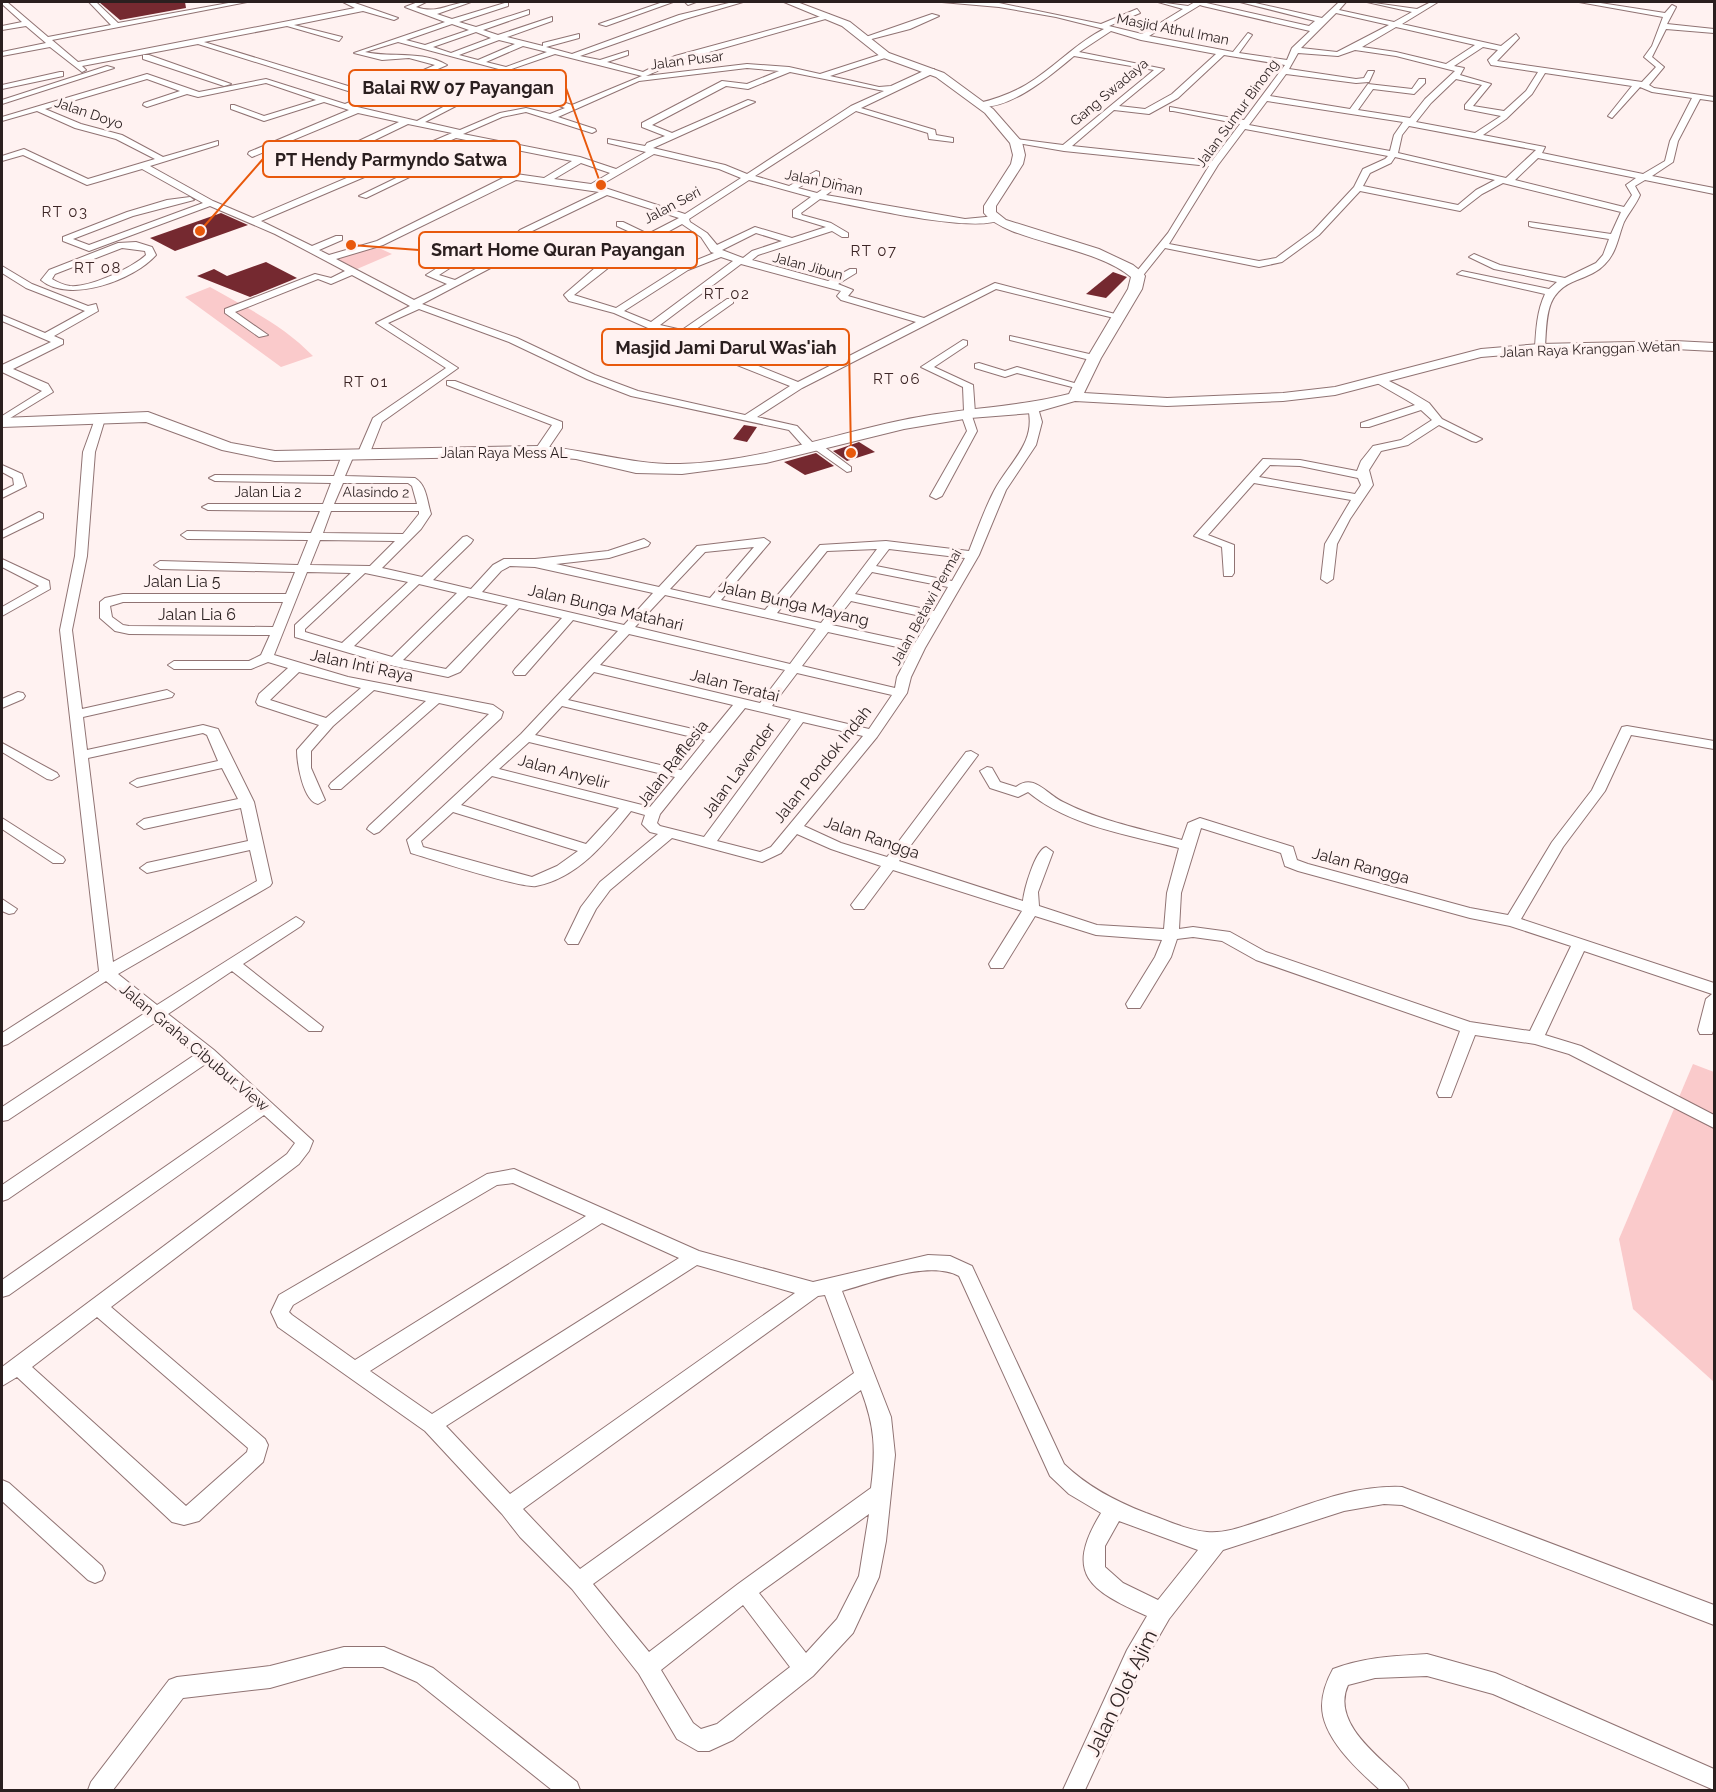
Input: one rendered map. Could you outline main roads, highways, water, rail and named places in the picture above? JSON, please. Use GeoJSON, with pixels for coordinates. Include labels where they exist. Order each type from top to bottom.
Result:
{"type":"FeatureCollection","features":[{"type":"Feature","properties":{"kind":"main road"},"geometry":{"type":"LineString","coordinates":[[789,2],[846,24],[885,55],[931,71],[982,105],[1016,142],[1019,155],[1017,164],[990,206],[990,213],[1001,224],[1110,258],[1131,268],[1138,276],[1135,290],[1094,358],[1077,392]]}},
{"type":"Feature","properties":{"kind":"main road","name":"Jalan Raya Kranggan Wetan"},"geometry":{"type":"LineString","coordinates":[[1077,392],[1167,402],[1227,401],[1335,391],[1381,381],[1481,353],[1540,348],[1675,345],[1714,347]]}},
{"type":"Feature","properties":{"kind":"main road","name":"Jalan Raya Mess AL"},"geometry":{"type":"LineString","coordinates":[[2,421],[148,417],[227,447],[253,453],[355,455],[541,451],[576,454],[636,468],[682,469],[766,458],[904,424],[968,413],[1033,408],[1077,392]]}},
{"type":"Feature","properties":{"kind":"place","name":"Balai RW 07 Payangan"},"geometry":{"type":"Point","coordinates":[601,185]}},
{"type":"Feature","properties":{"kind":"place","name":"PT Hendy Parmyndo Satwa"},"geometry":{"type":"Point","coordinates":[200,231]}},
{"type":"Feature","properties":{"kind":"place","name":"Smart Home Quran Payangan"},"geometry":{"type":"Point","coordinates":[351,245]}},
{"type":"Feature","properties":{"kind":"place","name":"Masjid Jami Darul Was'iah"},"geometry":{"type":"Point","coordinates":[851,453]}},
{"type":"Feature","properties":{"kind":"district","name":"RT 03"},"geometry":{"type":"Point","coordinates":[65,212]}},
{"type":"Feature","properties":{"kind":"district","name":"RT 07"},"geometry":{"type":"Point","coordinates":[874,251]}},
{"type":"Feature","properties":{"kind":"district","name":"RT 08"},"geometry":{"type":"Point","coordinates":[98,268]}},
{"type":"Feature","properties":{"kind":"district","name":"RT 02"},"geometry":{"type":"Point","coordinates":[727,294]}},
{"type":"Feature","properties":{"kind":"district","name":"RT 06"},"geometry":{"type":"Point","coordinates":[897,379]}},
{"type":"Feature","properties":{"kind":"district","name":"RT 01"},"geometry":{"type":"Point","coordinates":[366,382]}}]}
